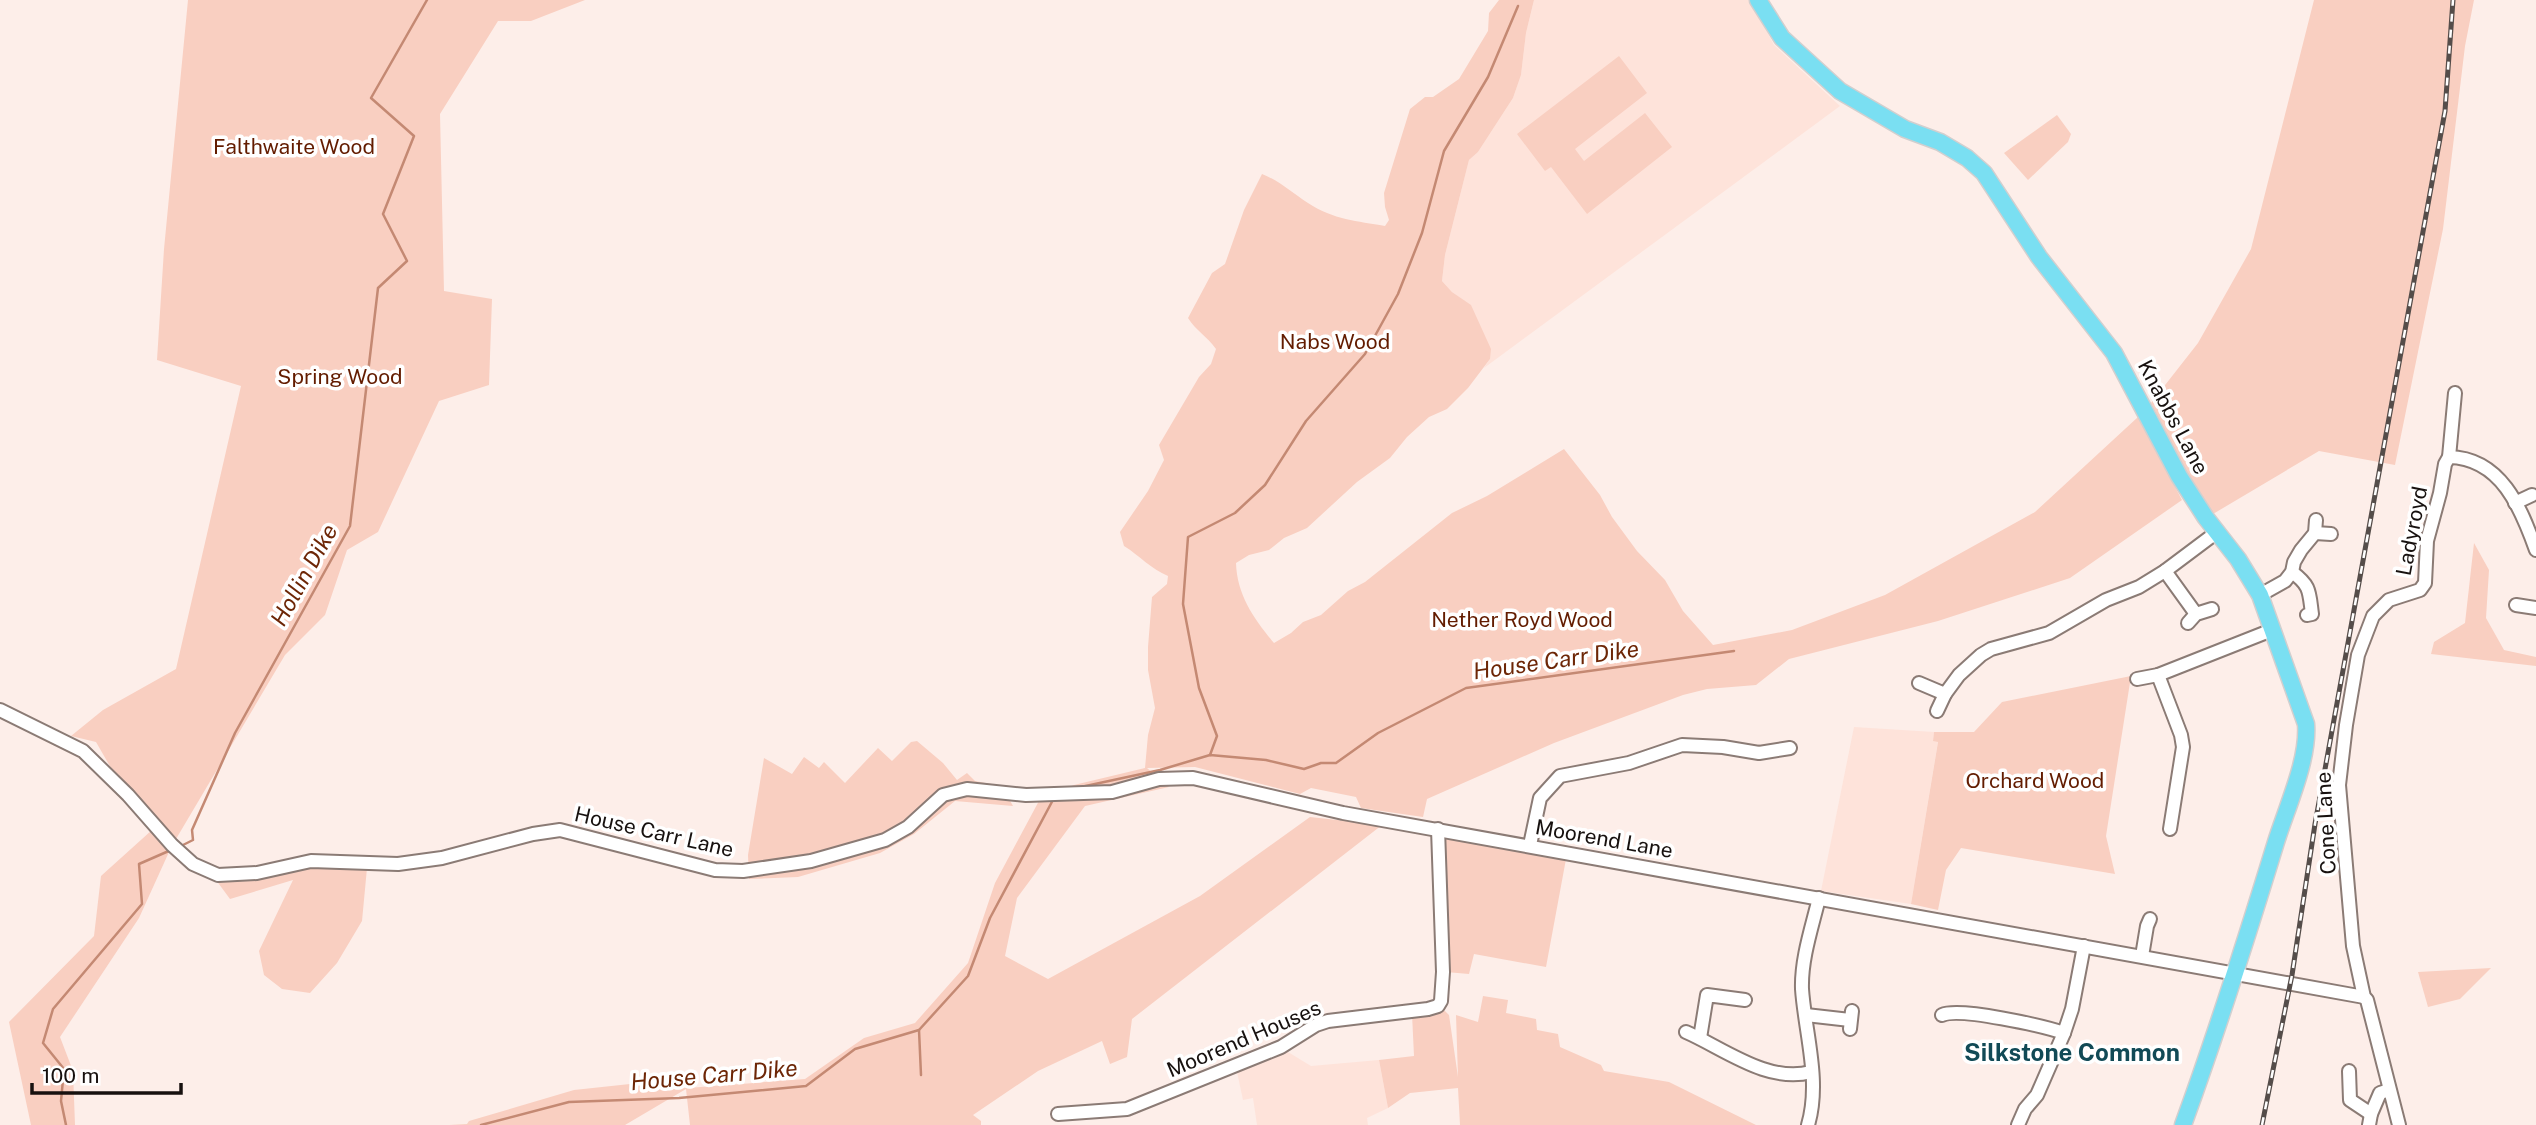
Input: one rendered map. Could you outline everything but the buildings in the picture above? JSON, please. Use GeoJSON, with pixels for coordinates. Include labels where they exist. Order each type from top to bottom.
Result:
{"type":"FeatureCollection","features":[{"type":"Feature","properties":{"kind":"main road","name":"Knabbs Lane"},"geometry":{"type":"LineString","coordinates":[[1758,0],[1782,38],[1840,91],[1905,129],[1940,142],[1967,158],[1984,173],[2039,257],[2114,353],[2179,476],[2260,595],[2306,724],[2306,741],[2235,974],[2183,1125]]}},
{"type":"Feature","properties":{"kind":"street","name":"Ladyroyd"},"geometry":{"type":"LineString","coordinates":[[2361,647],[2373,616],[2389,600],[2420,590],[2425,583],[2427,541],[2449,457],[2455,393]]}},
{"type":"Feature","properties":{"kind":"street"},"geometry":{"type":"LineString","coordinates":[[2449,457],[2458,457],[2490,469],[2515,503],[2536,550]]}},
{"type":"Feature","properties":{"kind":"street"},"geometry":{"type":"LineString","coordinates":[[2515,503],[2532,495]]}},
{"type":"Feature","properties":{"kind":"street"},"geometry":{"type":"LineString","coordinates":[[2260,595],[2285,581],[2316,526],[2332,534]]}},
{"type":"Feature","properties":{"kind":"street"},"geometry":{"type":"LineString","coordinates":[[1937,711],[1945,694],[1972,662],[1991,649],[2049,633],[2106,600],[2139,587],[2217,532]]}},
{"type":"Feature","properties":{"kind":"street"},"geometry":{"type":"LineString","coordinates":[[2165,571],[2192,618],[2211,609]]}},
{"type":"Feature","properties":{"kind":"street"},"geometry":{"type":"LineString","coordinates":[[2292,572],[2307,584],[2312,614],[2307,615]]}},
{"type":"Feature","properties":{"kind":"street"},"geometry":{"type":"LineString","coordinates":[[2516,605],[2536,606]]}},
{"type":"Feature","properties":{"kind":"street"},"geometry":{"type":"LineString","coordinates":[[2137,679],[2158,675],[2273,630]]}},
{"type":"Feature","properties":{"kind":"street","name":"Cone Lane"},"geometry":{"type":"LineString","coordinates":[[2361,647],[2346,725],[2339,785],[2354,946],[2364,997],[2367,1000],[2399,1125]]}},
{"type":"Feature","properties":{"kind":"street"},"geometry":{"type":"LineString","coordinates":[[2158,675],[2183,747],[2170,829]]}},
{"type":"Feature","properties":{"kind":"street"},"geometry":{"type":"LineString","coordinates":[[1919,683],[1945,694]]}},
{"type":"Feature","properties":{"kind":"street","name":"House Carr Lane"},"geometry":{"type":"LineString","coordinates":[[0,710],[83,751],[192,864],[218,875],[257,873],[311,861],[398,864],[442,858],[533,834],[560,830],[715,870],[743,871],[811,861],[885,840],[908,827],[943,795],[967,789]]}},
{"type":"Feature","properties":{"kind":"street"},"geometry":{"type":"LineString","coordinates":[[1530,845],[1540,798],[1560,776],[1629,763],[1682,745],[1724,747],[1759,753],[1790,748]]}},
{"type":"Feature","properties":{"kind":"street","name":"Moorend Lane"},"geometry":{"type":"LineString","coordinates":[[967,789],[1027,794],[1112,792],[1159,779],[1193,778],[1323,809],[2235,974]]}},
{"type":"Feature","properties":{"kind":"street","name":"Moorend Houses"},"geometry":{"type":"LineString","coordinates":[[1058,1114],[1127,1110],[1281,1047],[1316,1025],[1328,1021],[1438,1006],[1441,1001],[1443,972],[1438,829]]}},
{"type":"Feature","properties":{"kind":"street"},"geometry":{"type":"LineString","coordinates":[[1808,1125],[1813,1091],[1802,988],[1804,964],[1819,898]]}},
{"type":"Feature","properties":{"kind":"street"},"geometry":{"type":"LineString","coordinates":[[2142,956],[2150,919]]}},
{"type":"Feature","properties":{"kind":"street"},"geometry":{"type":"LineString","coordinates":[[2018,1125],[2025,1110],[2037,1095],[2064,1033],[2072,1009],[2084,946]]}},
{"type":"Feature","properties":{"kind":"street"},"geometry":{"type":"LineString","coordinates":[[2235,974],[2364,997]]}},
{"type":"Feature","properties":{"kind":"street"},"geometry":{"type":"LineString","coordinates":[[1700,1038],[1707,995],[1745,1000]]}},
{"type":"Feature","properties":{"kind":"street"},"geometry":{"type":"LineString","coordinates":[[1942,1015],[1948,1012],[1972,1014],[2064,1033]]}},
{"type":"Feature","properties":{"kind":"street"},"geometry":{"type":"LineString","coordinates":[[1806,1015],[1851,1020]]}},
{"type":"Feature","properties":{"kind":"street"},"geometry":{"type":"LineString","coordinates":[[1686,1032],[1768,1070],[1802,1074],[1811,1072]]}},
{"type":"Feature","properties":{"kind":"street"},"geometry":{"type":"LineString","coordinates":[[2350,1069],[2350,1100],[2370,1119],[2380,1093],[2389,1090]]}},
{"type":"Feature","properties":{"kind":"shaded area"},"geometry":{"type":"Polygon","coordinates":[[[1534,0],[1750,0],[1774,45],[1840,106],[1484,368],[1490,359],[1471,306],[1442,281],[1445,255],[1469,160],[1478,152],[1513,98],[1521,75],[1526,33],[1534,0]]]}},
{"type":"Feature","properties":{"kind":"shaded area"},"geometry":{"type":"Polygon","coordinates":[[[1854,727],[1934,732],[1933,741],[1938,741],[1911,904],[1821,891],[1854,727]]]}},
{"type":"Feature","properties":{"kind":"shaded area"},"geometry":{"type":"Polygon","coordinates":[[[1288,1052],[1311,1066],[1379,1060],[1388,1108],[1367,1118],[1368,1125],[1257,1125],[1253,1098],[1243,1100],[1237,1072],[1288,1052]]]}},
{"type":"Feature","properties":{"kind":"green space"},"geometry":{"type":"Polygon","coordinates":[[[188,0],[585,0],[531,21],[498,21],[440,114],[444,291],[492,299],[489,385],[439,401],[378,532],[347,550],[325,615],[285,655],[176,839],[115,775],[96,742],[71,736],[103,710],[176,669],[241,386],[157,360],[164,249],[188,0]]]}},
{"type":"Feature","properties":{"kind":"green space"},"geometry":{"type":"Polygon","coordinates":[[[1499,0],[1534,0],[1526,33],[1521,75],[1513,98],[1478,152],[1469,160],[1445,255],[1442,281],[1471,305],[1491,349],[1490,359],[1468,388],[1447,409],[1429,417],[1407,437],[1390,458],[1357,482],[1307,528],[1284,538],[1269,550],[1249,555],[1236,563],[1243,596],[1274,643],[1303,622],[1321,615],[1348,591],[1365,582],[1452,513],[1487,496],[1564,449],[1600,495],[1612,517],[1637,551],[1665,580],[1683,611],[1713,645],[1792,630],[1885,595],[2035,512],[2138,417],[2182,500],[2070,578],[1938,621],[1789,659],[1756,685],[1707,689],[1683,695],[1554,743],[1427,799],[1423,817],[1361,808],[1356,797],[1311,788],[1300,794],[1195,767],[1147,768],[1169,787],[1085,806],[1017,898],[1005,956],[1048,979],[1200,896],[1310,817],[1382,825],[1132,1019],[1127,1057],[1110,1064],[1102,1041],[1038,1071],[973,1115],[981,1121],[981,1125],[690,1125],[686,1089],[625,1125],[449,1125],[467,1124],[469,1121],[574,1090],[630,1084],[687,1088],[805,1079],[864,1038],[915,1023],[968,963],[995,883],[1040,799],[1074,785],[1145,768],[1148,735],[1155,708],[1148,670],[1152,597],[1167,584],[1168,576],[1124,546],[1120,532],[1148,491],[1164,460],[1159,445],[1199,377],[1211,364],[1216,349],[1188,318],[1212,273],[1225,264],[1244,210],[1262,174],[1327,213],[1385,226],[1389,220],[1384,193],[1410,109],[1425,97],[1433,97],[1459,79],[1488,31],[1489,13],[1499,0]]]}},
{"type":"Feature","properties":{"kind":"green space"},"geometry":{"type":"Polygon","coordinates":[[[2314,0],[2474,0],[2465,46],[2443,229],[2395,465],[2319,451],[2213,514],[2194,488],[2151,403],[2198,343],[2251,249],[2314,0]]]}},
{"type":"Feature","properties":{"kind":"green space"},"geometry":{"type":"Polygon","coordinates":[[[1619,56],[1647,93],[1575,149],[1584,161],[1645,113],[1672,147],[1587,214],[1551,167],[1545,171],[1517,134],[1619,56]]]}},
{"type":"Feature","properties":{"kind":"green space"},"geometry":{"type":"Polygon","coordinates":[[[2057,115],[2071,134],[2068,142],[2028,180],[2004,153],[2057,115]]]}},
{"type":"Feature","properties":{"kind":"green space"},"geometry":{"type":"Polygon","coordinates":[[[2474,543],[2489,570],[2486,618],[2504,650],[2536,657],[2536,666],[2431,654],[2434,642],[2465,623],[2474,543]]]}},
{"type":"Feature","properties":{"kind":"green space","name":"Orchard Wood"},"geometry":{"type":"Polygon","coordinates":[[[2131,676],[2106,836],[2115,874],[1961,848],[1946,870],[1938,910],[1911,904],[1938,742],[1933,741],[1934,732],[1974,732],[2002,702],[2131,676]]]}},
{"type":"Feature","properties":{"kind":"green space"},"geometry":{"type":"Polygon","coordinates":[[[917,741],[943,763],[957,780],[967,773],[975,781],[1002,786],[1013,806],[955,801],[914,834],[880,853],[798,877],[749,879],[748,855],[764,758],[792,774],[804,757],[819,768],[824,762],[845,783],[878,748],[892,761],[911,742],[917,741]]]}},
{"type":"Feature","properties":{"kind":"green space"},"geometry":{"type":"Polygon","coordinates":[[[152,830],[169,852],[139,918],[60,1037],[73,1071],[75,1125],[31,1125],[9,1022],[94,936],[101,876],[152,830]]]}},
{"type":"Feature","properties":{"kind":"green space"},"geometry":{"type":"Polygon","coordinates":[[[1443,838],[1566,859],[1546,967],[1474,954],[1469,974],[1446,972],[1443,838]]]}},
{"type":"Feature","properties":{"kind":"green space"},"geometry":{"type":"Polygon","coordinates":[[[311,865],[367,868],[362,921],[337,963],[310,993],[282,989],[264,975],[259,951],[293,880],[230,899],[216,880],[311,865]]]}},
{"type":"Feature","properties":{"kind":"green space"},"geometry":{"type":"Polygon","coordinates":[[[2491,968],[2460,999],[2428,1007],[2418,972],[2491,968]]]}},
{"type":"Feature","properties":{"kind":"green space"},"geometry":{"type":"Polygon","coordinates":[[[1483,996],[1508,1000],[1506,1013],[1536,1019],[1537,1030],[1558,1034],[1560,1047],[1601,1065],[1604,1071],[1669,1082],[1756,1125],[1460,1125],[1458,1088],[1410,1093],[1388,1108],[1379,1060],[1414,1056],[1412,1014],[1444,1010],[1449,1015],[1458,1077],[1456,1015],[1478,1022],[1483,996]]]}},
{"type":"Feature","properties":{"kind":"waterway","name":"Hollin Dike"},"geometry":{"type":"LineString","coordinates":[[181,846],[193,840],[192,830],[235,733],[350,526],[378,288],[407,261],[383,214],[414,136],[371,98],[427,0]]}},
{"type":"Feature","properties":{"kind":"waterway"},"geometry":{"type":"LineString","coordinates":[[1210,755],[1217,736],[1199,688],[1183,604],[1188,537],[1235,513],[1265,485],[1306,421],[1365,354],[1398,294],[1422,233],[1444,151],[1488,77],[1518,6]]}},
{"type":"Feature","properties":{"kind":"waterway","name":"House Carr Dike"},"geometry":{"type":"LineString","coordinates":[[1081,787],[1160,770],[1210,755],[1266,760],[1304,769],[1321,763],[1336,763],[1378,733],[1466,688],[1734,651]]}},
{"type":"Feature","properties":{"kind":"waterway","name":"House Carr Dike"},"geometry":{"type":"LineString","coordinates":[[481,1125],[569,1102],[679,1098],[806,1086],[855,1049],[919,1030],[968,976],[990,918],[1054,798]]}},
{"type":"Feature","properties":{"kind":"waterway","name":"Hollin Dike"},"geometry":{"type":"LineString","coordinates":[[66,1125],[61,1101],[64,1069],[43,1043],[53,1009],[142,904],[139,864],[171,850]]}},
{"type":"Feature","properties":{"kind":"waterway"},"geometry":{"type":"LineString","coordinates":[[919,1030],[921,1075]]}},
{"type":"Feature","properties":{"kind":"railway"},"geometry":{"type":"LineString","coordinates":[[2262,1125],[2292,975],[2315,824],[2445,111],[2453,0]]}},
{"type":"Feature","properties":{"kind":"district","name":"Silkstone Common"},"geometry":{"type":"Point","coordinates":[2072,1053]}},
{"type":"Feature","properties":{"kind":"park label","name":"Falthwaite Wood"},"geometry":{"type":"Point","coordinates":[294,147]}},
{"type":"Feature","properties":{"kind":"park label","name":"Nabs Wood"},"geometry":{"type":"Point","coordinates":[1335,342]}},
{"type":"Feature","properties":{"kind":"park label","name":"Spring Wood"},"geometry":{"type":"Point","coordinates":[340,377]}},
{"type":"Feature","properties":{"kind":"park label","name":"Nether Royd Wood"},"geometry":{"type":"Point","coordinates":[1522,620]}}]}
